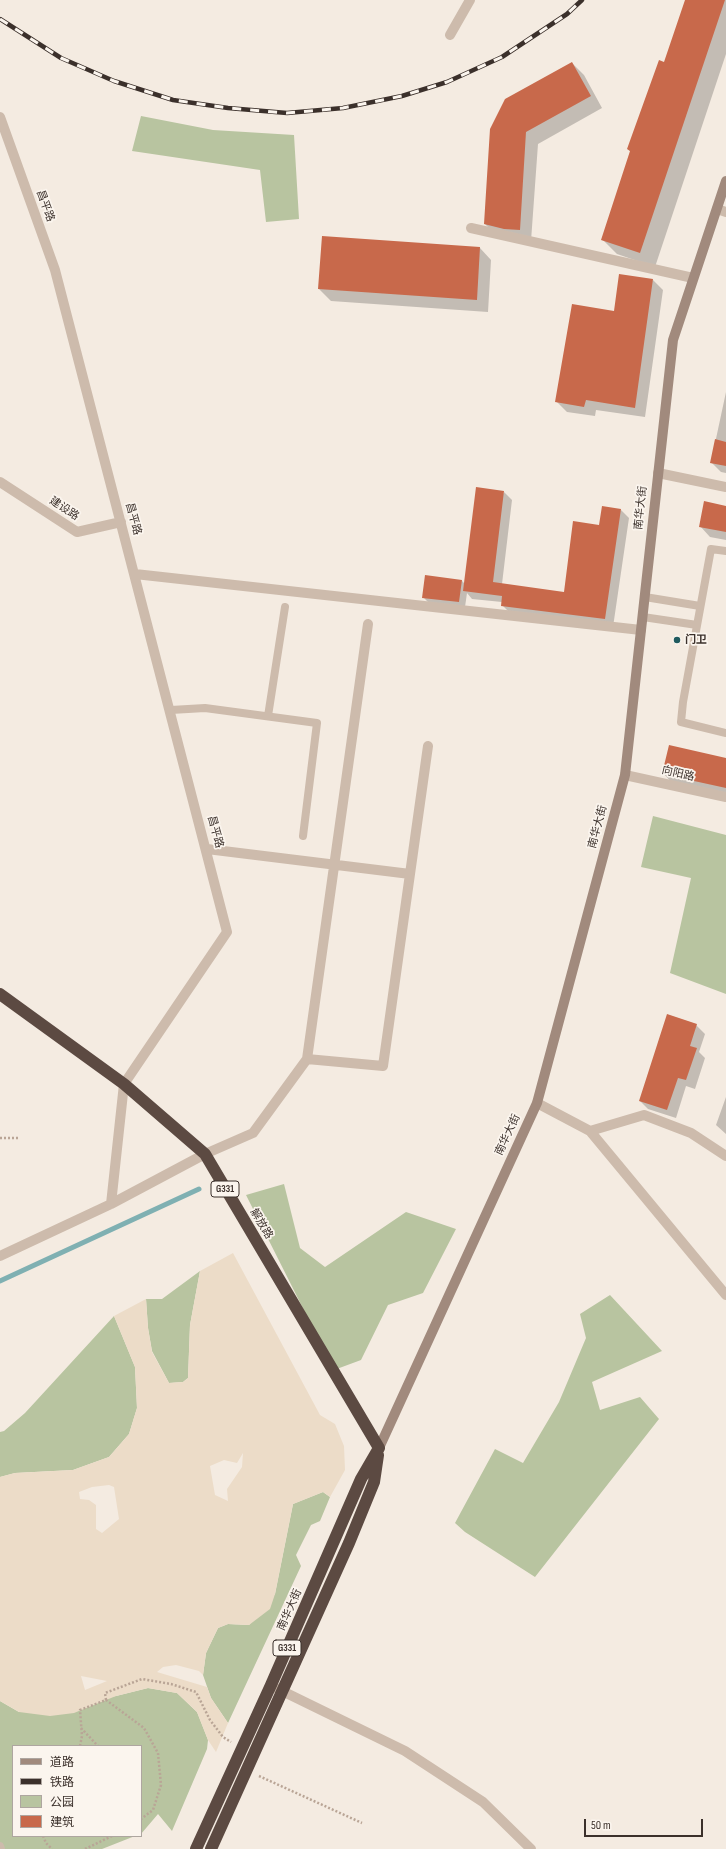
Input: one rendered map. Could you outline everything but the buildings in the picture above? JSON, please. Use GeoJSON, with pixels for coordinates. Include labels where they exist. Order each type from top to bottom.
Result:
{"type":"FeatureCollection","features":[{"type":"Feature","properties":{"kind":"highway","name":"解放路"},"geometry":{"type":"LineString","coordinates":[[0,994],[124,1084],[204,1154],[379,1448]]}},
{"type":"Feature","properties":{"kind":"highway","name":"南华大街"},"geometry":{"type":"LineString","coordinates":[[196,1849],[271,1685],[361,1479],[379,1448]]}},
{"type":"Feature","properties":{"kind":"highway","name":"南华大街"},"geometry":{"type":"LineString","coordinates":[[211,1849],[349,1543],[374,1482],[379,1448]]}},
{"type":"Feature","properties":{"kind":"main road","name":"南华大街"},"geometry":{"type":"LineString","coordinates":[[379,1448],[537,1103],[625,774],[673,340],[694,278],[721,211],[726,181]]}},
{"type":"Feature","properties":{"kind":"street"},"geometry":{"type":"LineString","coordinates":[[450,35],[470,0]]}},
{"type":"Feature","properties":{"kind":"street","name":"昌平路"},"geometry":{"type":"LineString","coordinates":[[0,117],[56,270],[207,849],[227,932],[124,1084]]}},
{"type":"Feature","properties":{"kind":"street"},"geometry":{"type":"LineString","coordinates":[[471,228],[694,278]]}},
{"type":"Feature","properties":{"kind":"street"},"geometry":{"type":"LineString","coordinates":[[658,473],[726,487]]}},
{"type":"Feature","properties":{"kind":"street","name":"建设路"},"geometry":{"type":"LineString","coordinates":[[0,482],[77,532],[121,522]]}},
{"type":"Feature","properties":{"kind":"street"},"geometry":{"type":"LineString","coordinates":[[135,574],[641,630]]}},
{"type":"Feature","properties":{"kind":"street"},"geometry":{"type":"LineString","coordinates":[[0,1256],[111,1204],[204,1154],[254,1133],[307,1059],[368,624]]}},
{"type":"Feature","properties":{"kind":"street"},"geometry":{"type":"LineString","coordinates":[[307,1059],[383,1066],[428,746]]}},
{"type":"Feature","properties":{"kind":"street","name":"向阳路"},"geometry":{"type":"LineString","coordinates":[[625,774],[726,797]]}},
{"type":"Feature","properties":{"kind":"street"},"geometry":{"type":"LineString","coordinates":[[207,849],[410,874]]}},
{"type":"Feature","properties":{"kind":"street"},"geometry":{"type":"LineString","coordinates":[[111,1204],[124,1084]]}},
{"type":"Feature","properties":{"kind":"street"},"geometry":{"type":"LineString","coordinates":[[537,1103],[590,1131],[726,1295]]}},
{"type":"Feature","properties":{"kind":"street"},"geometry":{"type":"LineString","coordinates":[[590,1131],[644,1115],[691,1134],[726,1156]]}},
{"type":"Feature","properties":{"kind":"street"},"geometry":{"type":"LineString","coordinates":[[271,1685],[405,1752],[483,1802],[531,1849]]}},
{"type":"Feature","properties":{"kind":"lane"},"geometry":{"type":"LineString","coordinates":[[726,551],[711,549],[683,702],[681,722],[726,733]]}},
{"type":"Feature","properties":{"kind":"lane"},"geometry":{"type":"LineString","coordinates":[[645,597],[700,606]]}},
{"type":"Feature","properties":{"kind":"lane"},"geometry":{"type":"LineString","coordinates":[[268,716],[285,607]]}},
{"type":"Feature","properties":{"kind":"lane"},"geometry":{"type":"LineString","coordinates":[[643,617],[697,625]]}},
{"type":"Feature","properties":{"kind":"lane"},"geometry":{"type":"LineString","coordinates":[[170,710],[205,708],[317,723],[303,836]]}},
{"type":"Feature","properties":{"kind":"path"},"geometry":{"type":"LineString","coordinates":[[0,1138],[19,1138]]}},
{"type":"Feature","properties":{"kind":"path"},"geometry":{"type":"LineString","coordinates":[[142,1818],[153,1810],[161,1785],[158,1753],[144,1728],[106,1700],[105,1693],[142,1679],[171,1684],[196,1692],[210,1720],[223,1737],[242,1749]]}},
{"type":"Feature","properties":{"kind":"path"},"geometry":{"type":"LineString","coordinates":[[80,1745],[80,1710],[106,1700]]}},
{"type":"Feature","properties":{"kind":"path"},"geometry":{"type":"LineString","coordinates":[[81,1728],[97,1745]]}},
{"type":"Feature","properties":{"kind":"path"},"geometry":{"type":"LineString","coordinates":[[247,1770],[362,1823]]}},
{"type":"Feature","properties":{"kind":"path"},"geometry":{"type":"LineString","coordinates":[[43,1837],[52,1849]]}},
{"type":"Feature","properties":{"kind":"path"},"geometry":{"type":"LineString","coordinates":[[85,1849],[110,1837]]}},
{"type":"Feature","properties":{"kind":"green space"},"geometry":{"type":"Polygon","coordinates":[[[141,116],[213,130],[294,135],[299,219],[266,222],[260,170],[132,151],[141,116]]]}},
{"type":"Feature","properties":{"kind":"green space"},"geometry":{"type":"Polygon","coordinates":[[[653,816],[726,835],[726,994],[670,973],[691,878],[641,867],[653,816]]]}},
{"type":"Feature","properties":{"kind":"green space"},"geometry":{"type":"Polygon","coordinates":[[[284,1184],[300,1248],[325,1267],[406,1212],[456,1229],[423,1293],[388,1305],[361,1360],[334,1370],[246,1195],[284,1184]]]}},
{"type":"Feature","properties":{"kind":"green space"},"geometry":{"type":"Polygon","coordinates":[[[200,1271],[190,1325],[188,1378],[183,1382],[169,1383],[152,1351],[148,1328],[146,1299],[162,1299],[200,1271]]]}},
{"type":"Feature","properties":{"kind":"green space"},"geometry":{"type":"Polygon","coordinates":[[[610,1295],[662,1351],[592,1382],[600,1410],[640,1397],[659,1419],[535,1577],[465,1532],[455,1523],[495,1449],[523,1463],[559,1402],[586,1338],[580,1314],[610,1295]]]}},
{"type":"Feature","properties":{"kind":"green space"},"geometry":{"type":"Polygon","coordinates":[[[114,1316],[135,1367],[137,1408],[129,1434],[109,1457],[73,1470],[15,1473],[0,1477],[0,1432],[4,1431],[25,1413],[114,1316]]]}},
{"type":"Feature","properties":{"kind":"green space"},"geometry":{"type":"Polygon","coordinates":[[[323,1492],[330,1497],[320,1521],[311,1525],[296,1555],[301,1566],[228,1723],[211,1698],[203,1675],[206,1653],[218,1628],[228,1624],[249,1625],[275,1594],[293,1504],[323,1492]]]}},
{"type":"Feature","properties":{"kind":"green space"},"geometry":{"type":"Polygon","coordinates":[[[148,1688],[177,1693],[197,1712],[208,1740],[207,1749],[172,1831],[158,1814],[142,1833],[142,1745],[12,1745],[12,1837],[132,1837],[102,1849],[0,1849],[0,1701],[19,1712],[116,1696],[148,1688]]]}},
{"type":"Feature","properties":{"kind":"shaded area"},"geometry":{"type":"Polygon","coordinates":[[[233,1253],[320,1415],[335,1424],[344,1446],[345,1470],[330,1497],[323,1492],[293,1504],[275,1594],[270,1609],[249,1625],[228,1624],[218,1628],[206,1653],[203,1675],[199,1671],[176,1665],[163,1667],[157,1672],[207,1687],[211,1698],[228,1723],[216,1752],[208,1740],[197,1712],[177,1693],[148,1688],[116,1696],[74,1713],[50,1716],[19,1712],[0,1701],[0,1477],[15,1473],[73,1470],[109,1457],[129,1434],[137,1408],[135,1367],[114,1316],[146,1299],[148,1328],[152,1352],[169,1383],[183,1382],[188,1378],[190,1325],[200,1271],[233,1253]],[[243,1453],[237,1463],[224,1460],[210,1466],[215,1495],[228,1501],[227,1489],[242,1467],[243,1453]],[[109,1485],[92,1487],[79,1492],[80,1499],[89,1500],[96,1505],[96,1529],[102,1533],[119,1519],[114,1487],[109,1485]],[[81,1676],[85,1690],[107,1681],[81,1676]]]}},
{"type":"Feature","properties":{"kind":"waterway"},"geometry":{"type":"LineString","coordinates":[[0,1281],[199,1189]]}},
{"type":"Feature","properties":{"kind":"railway"},"geometry":{"type":"LineString","coordinates":[[0,19],[61,58],[114,81],[173,100],[228,108],[287,113],[343,108],[402,96],[447,82],[502,57],[567,14],[582,0]]}},
{"type":"Feature","properties":{"kind":"place","name":"门卫"},"geometry":{"type":"Point","coordinates":[677,640]}}]}
